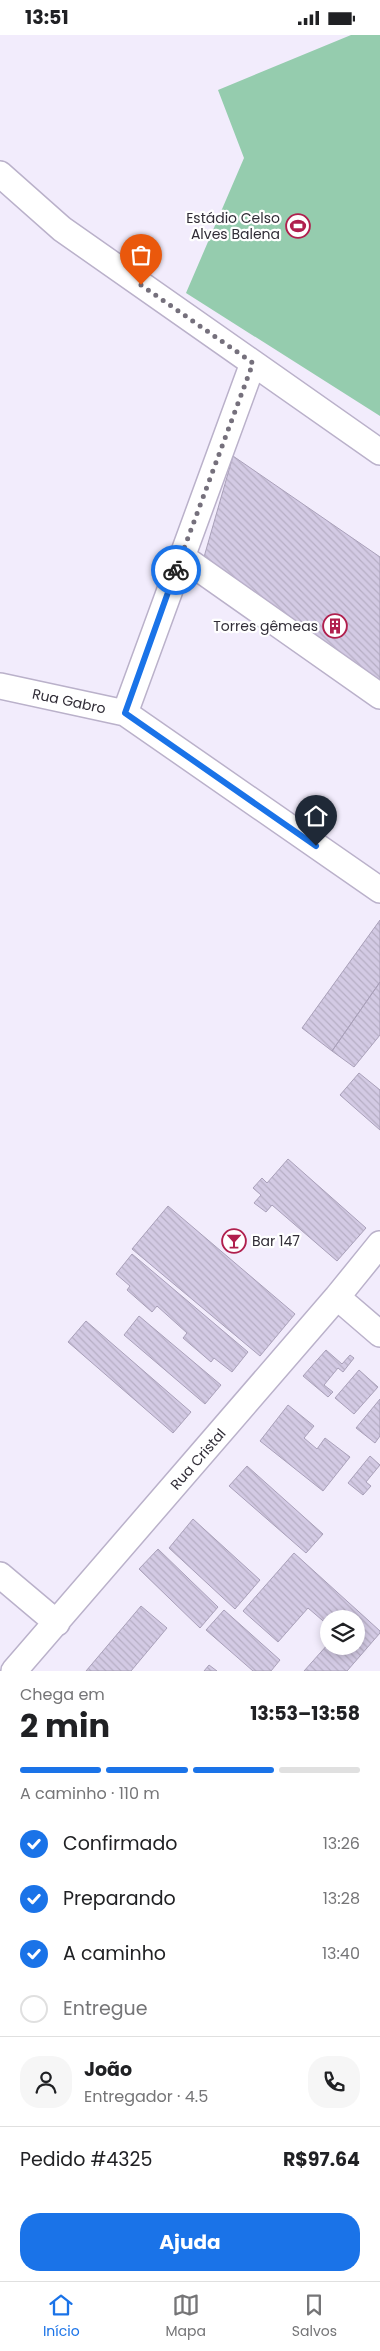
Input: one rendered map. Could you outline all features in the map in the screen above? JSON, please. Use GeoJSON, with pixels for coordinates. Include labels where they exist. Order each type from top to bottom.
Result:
{"type":"FeatureCollection","features":[{"type":"Feature","properties":{"kind":"street"},"geometry":{"type":"LineString","coordinates":[[0,174],[62,229],[380,453]]}},
{"type":"Feature","properties":{"kind":"street","name":"Rua Gabro"},"geometry":{"type":"LineString","coordinates":[[0,686],[125,713],[253,363]]}},
{"type":"Feature","properties":{"kind":"street"},"geometry":{"type":"LineString","coordinates":[[181,556],[380,696]]}},
{"type":"Feature","properties":{"kind":"street"},"geometry":{"type":"LineString","coordinates":[[125,713],[380,890]]}},
{"type":"Feature","properties":{"kind":"street","name":"Rua Cristal"},"geometry":{"type":"LineString","coordinates":[[14,1671],[338,1297],[380,1244]]}},
{"type":"Feature","properties":{"kind":"street"},"geometry":{"type":"LineString","coordinates":[[338,1297],[380,1334]]}},
{"type":"Feature","properties":{"kind":"street"},"geometry":{"type":"LineString","coordinates":[[0,1575],[57,1623]]}},
{"type":"Feature","properties":{"kind":"green space","name":"Estádio Celso Alves Balena"},"geometry":{"type":"Polygon","coordinates":[[[351,35],[380,35],[380,416],[186,293],[244,158],[218,90],[351,35]]]}},
{"type":"Feature","properties":{"kind":"building","name":"Torres gêmeas"},"geometry":{"type":"Polygon","coordinates":[[[233,456],[380,557],[380,688],[202,564],[233,456]]]}},
{"type":"Feature","properties":{"kind":"building"},"geometry":{"type":"Polygon","coordinates":[[[380,920],[380,982],[332,1051],[302,1028],[380,920]]]}},
{"type":"Feature","properties":{"kind":"building"},"geometry":{"type":"Polygon","coordinates":[[[380,982],[380,1035],[354,1067],[332,1051],[380,982]]]}},
{"type":"Feature","properties":{"kind":"building"},"geometry":{"type":"Polygon","coordinates":[[[359,1073],[380,1090],[380,1130],[340,1095],[359,1073]]]}},
{"type":"Feature","properties":{"kind":"building"},"geometry":{"type":"Polygon","coordinates":[[[288,1159],[366,1228],[337,1261],[272,1205],[266,1212],[254,1203],[261,1195],[253,1188],[262,1178],[267,1183],[288,1159]]]}},
{"type":"Feature","properties":{"kind":"building"},"geometry":{"type":"Polygon","coordinates":[[[168,1206],[295,1314],[260,1356],[132,1249],[168,1206]]]}},
{"type":"Feature","properties":{"kind":"building"},"geometry":{"type":"Polygon","coordinates":[[[132,1254],[248,1352],[232,1372],[214,1358],[211,1362],[183,1338],[187,1333],[157,1306],[152,1312],[127,1290],[130,1286],[116,1274],[132,1254]]]}},
{"type":"Feature","properties":{"kind":"building"},"geometry":{"type":"Polygon","coordinates":[[[139,1316],[221,1385],[205,1404],[124,1335],[139,1316]]]}},
{"type":"Feature","properties":{"kind":"building"},"geometry":{"type":"Polygon","coordinates":[[[86,1321],[191,1412],[173,1433],[68,1342],[86,1321]]]}},
{"type":"Feature","properties":{"kind":"building"},"geometry":{"type":"Polygon","coordinates":[[[326,1350],[342,1364],[350,1355],[354,1358],[343,1372],[338,1368],[324,1385],[333,1392],[328,1397],[303,1376],[326,1350]]]}},
{"type":"Feature","properties":{"kind":"building"},"geometry":{"type":"Polygon","coordinates":[[[359,1370],[378,1387],[354,1414],[335,1398],[359,1370]]]}},
{"type":"Feature","properties":{"kind":"building"},"geometry":{"type":"Polygon","coordinates":[[[380,1399],[380,1436],[375,1443],[356,1428],[380,1399]]]}},
{"type":"Feature","properties":{"kind":"building"},"geometry":{"type":"Polygon","coordinates":[[[288,1405],[314,1426],[304,1438],[317,1449],[325,1438],[350,1457],[323,1491],[260,1441],[288,1405]]]}},
{"type":"Feature","properties":{"kind":"building"},"geometry":{"type":"Polygon","coordinates":[[[370,1456],[380,1465],[366,1482],[371,1486],[363,1495],[348,1483],[370,1456]]]}},
{"type":"Feature","properties":{"kind":"building"},"geometry":{"type":"Polygon","coordinates":[[[247,1466],[323,1534],[306,1553],[229,1486],[247,1466]]]}},
{"type":"Feature","properties":{"kind":"building"},"geometry":{"type":"Polygon","coordinates":[[[193,1519],[260,1580],[235,1609],[169,1548],[193,1519]]]}},
{"type":"Feature","properties":{"kind":"building"},"geometry":{"type":"Polygon","coordinates":[[[158,1549],[218,1607],[200,1628],[139,1569],[158,1549]]]}},
{"type":"Feature","properties":{"kind":"building"},"geometry":{"type":"Polygon","coordinates":[[[294,1553],[357,1610],[320,1610],[320,1618],[308,1608],[278,1642],[243,1611],[294,1553]]]}},
{"type":"Feature","properties":{"kind":"building"},"geometry":{"type":"Polygon","coordinates":[[[141,1606],[167,1628],[131,1671],[86,1671],[141,1606]]]}},
{"type":"Feature","properties":{"kind":"building"},"geometry":{"type":"Polygon","coordinates":[[[224,1610],[280,1660],[271,1671],[253,1671],[206,1630],[224,1610]]]}},
{"type":"Feature","properties":{"kind":"building"},"geometry":{"type":"Polygon","coordinates":[[[365,1617],[380,1633],[365,1650],[365,1617]]]}},
{"type":"Feature","properties":{"kind":"building"},"geometry":{"type":"Polygon","coordinates":[[[320,1653],[320,1655],[361,1655],[347,1671],[304,1671],[320,1653]]]}},
{"type":"Feature","properties":{"kind":"building"},"geometry":{"type":"Polygon","coordinates":[[[209,1665],[217,1671],[204,1671],[209,1665]]]}},
{"type":"Feature","properties":{"kind":"way so far"},"geometry":{"type":"LineString","coordinates":[[141,285],[253,363],[176,570]]}},
{"type":"Feature","properties":{"kind":"place","name":"Estádio Celso Alves Balena"},"geometry":{"type":"Point","coordinates":[298,226]}},
{"type":"Feature","properties":{"kind":"place","name":"Torres gêmeas"},"geometry":{"type":"Point","coordinates":[335,626]}},
{"type":"Feature","properties":{"kind":"place","name":"Bar 147"},"geometry":{"type":"Point","coordinates":[234,1241]}},
{"type":"Feature","properties":{"kind":"route"},"geometry":{"type":"LineString","coordinates":[[176,570],[125,713],[316,846]]}}]}
